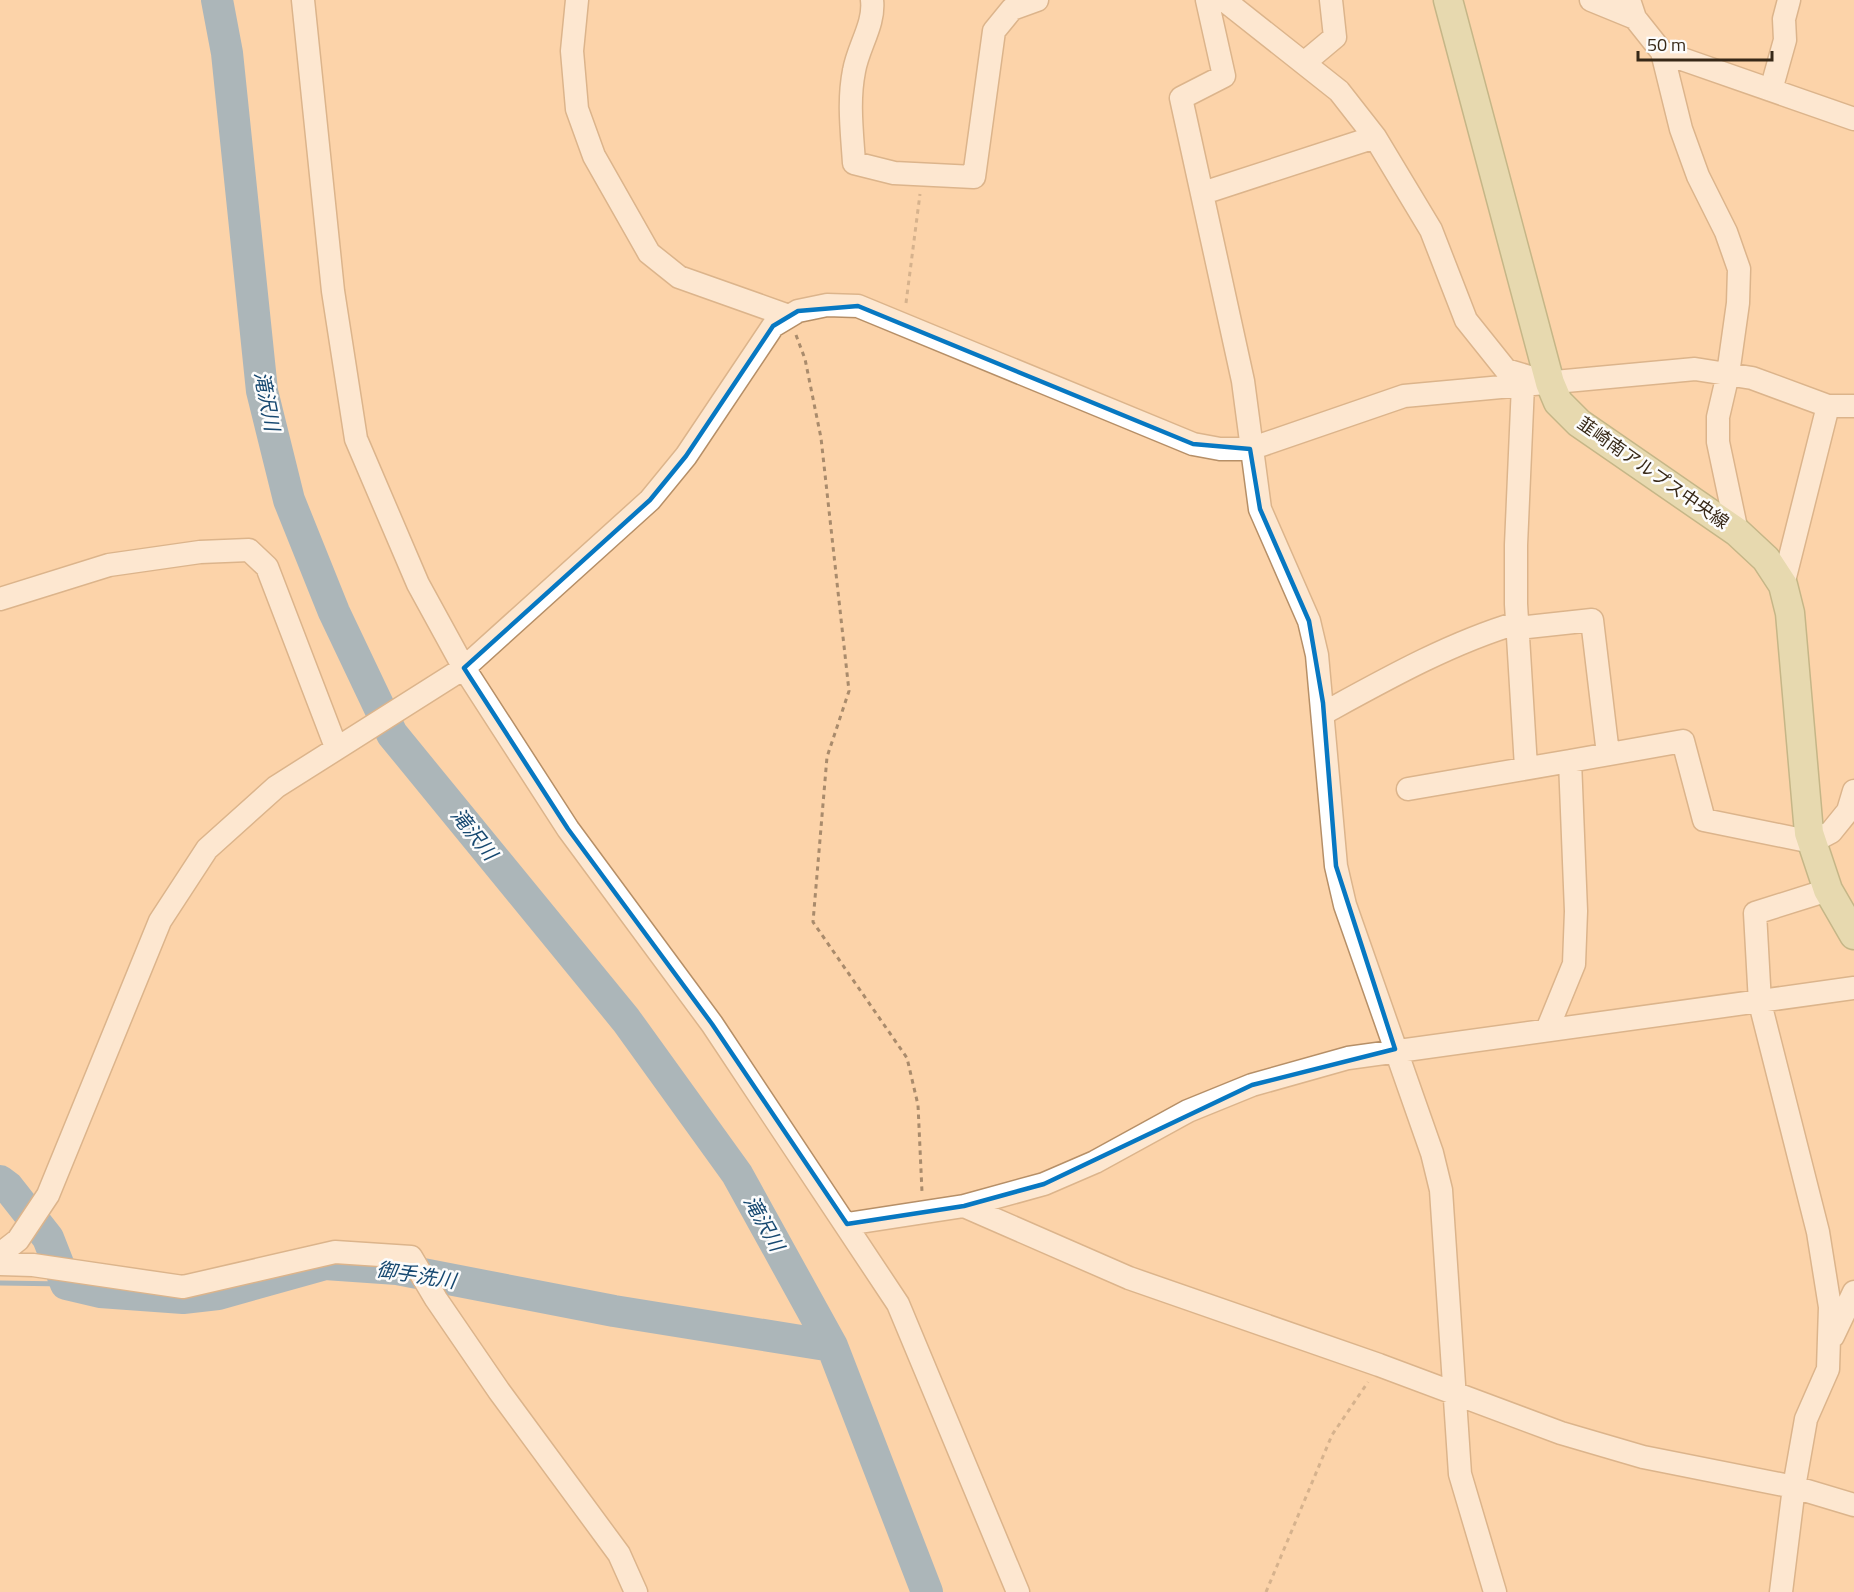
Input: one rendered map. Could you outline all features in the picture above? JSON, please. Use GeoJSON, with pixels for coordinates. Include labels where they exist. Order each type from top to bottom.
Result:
{"type":"FeatureCollection","features":[{"type":"Feature","properties":{"kind":"main road","name":"韮崎南アルプス中央線"},"geometry":{"type":"LineString","coordinates":[[1448,0],[1537,384],[1579,423],[1737,532],[1766,559],[1783,585],[1790,613],[1812,842],[1828,890],[1854,935]]}},
{"type":"Feature","properties":{"kind":"street"},"geometry":{"type":"LineString","coordinates":[[303,0],[333,291],[356,439],[418,585],[464,668],[568,829],[712,1024],[898,1304],[1018,1592]]}},
{"type":"Feature","properties":{"kind":"street"},"geometry":{"type":"LineString","coordinates":[[577,0],[572,51],[577,109],[594,156],[649,253],[679,277],[789,316]]}},
{"type":"Feature","properties":{"kind":"street"},"geometry":{"type":"LineString","coordinates":[[872,0],[873,11],[854,69],[850,99],[854,163],[894,173],[974,177],[993,31],[1012,9],[1037,0]]}},
{"type":"Feature","properties":{"kind":"street"},"geometry":{"type":"LineString","coordinates":[[1207,0],[1224,76],[1181,98],[1203,193],[1215,262],[1243,381],[1250,448],[1260,509],[1309,621],[1317,655],[1336,866],[1345,905],[1432,1154],[1441,1190],[1460,1474],[1496,1592]]}},
{"type":"Feature","properties":{"kind":"street"},"geometry":{"type":"LineString","coordinates":[[1224,0],[1340,91],[1375,136],[1431,230],[1466,320],[1506,370],[1537,384]]}},
{"type":"Feature","properties":{"kind":"street"},"geometry":{"type":"LineString","coordinates":[[1304,63],[1335,36],[1331,0]]}},
{"type":"Feature","properties":{"kind":"street"},"geometry":{"type":"LineString","coordinates":[[1590,0],[1632,9],[1662,52],[1681,129],[1698,176],[1726,232],[1739,269],[1738,303],[1728,374],[1718,417],[1718,442],[1737,532]]}},
{"type":"Feature","properties":{"kind":"street"},"geometry":{"type":"LineString","coordinates":[[1771,90],[1785,40],[1784,20],[1789,0]]}},
{"type":"Feature","properties":{"kind":"street"},"geometry":{"type":"LineString","coordinates":[[1662,52],[1854,119]]}},
{"type":"Feature","properties":{"kind":"street"},"geometry":{"type":"LineString","coordinates":[[1203,193],[1375,136]]}},
{"type":"Feature","properties":{"kind":"street"},"geometry":{"type":"LineString","coordinates":[[0,1254],[18,1240],[48,1195],[92,1083],[165,912],[207,849],[276,787],[464,668],[650,500],[686,456],[773,326],[798,310],[827,305],[858,306],[903,322],[1193,444],[1220,449],[1250,448],[1404,396],[1695,369],[1752,378],[1828,406],[1854,406]]}},
{"type":"Feature","properties":{"kind":"street"},"geometry":{"type":"LineString","coordinates":[[1526,767],[1517,625],[1516,545],[1537,384]]}},
{"type":"Feature","properties":{"kind":"street"},"geometry":{"type":"LineString","coordinates":[[1783,585],[1828,406]]}},
{"type":"Feature","properties":{"kind":"street"},"geometry":{"type":"LineString","coordinates":[[0,599],[109,565],[200,552],[249,550],[267,567],[344,742]]}},
{"type":"Feature","properties":{"kind":"street"},"geometry":{"type":"LineString","coordinates":[[1324,713],[1389,677],[1495,630],[1517,625],[1592,620],[1608,754]]}},
{"type":"Feature","properties":{"kind":"street"},"geometry":{"type":"LineString","coordinates":[[1408,789],[1683,741],[1704,820],[1812,842],[1831,832],[1848,811],[1854,791]]}},
{"type":"Feature","properties":{"kind":"street"},"geometry":{"type":"LineString","coordinates":[[1546,1030],[1574,964],[1576,911],[1570,761]]}},
{"type":"Feature","properties":{"kind":"street"},"geometry":{"type":"LineString","coordinates":[[1781,1592],[1794,1487],[1806,1419],[1828,1369],[1831,1340],[1830,1307],[1818,1232],[1760,1003],[1755,913],[1828,890]]}},
{"type":"Feature","properties":{"kind":"street"},"geometry":{"type":"LineString","coordinates":[[847,1224],[964,1206],[1044,1184],[1095,1162],[1188,1111],[1252,1084],[1348,1058],[1395,1049],[1760,1003],[1854,988]]}},
{"type":"Feature","properties":{"kind":"street"},"geometry":{"type":"LineString","coordinates":[[964,1206],[1128,1278],[1379,1365],[1561,1433],[1642,1458],[1794,1487],[1854,1505]]}},
{"type":"Feature","properties":{"kind":"street"},"geometry":{"type":"LineString","coordinates":[[0,1264],[33,1265],[183,1287],[335,1252],[411,1257],[435,1299],[619,1554],[636,1592]]}},
{"type":"Feature","properties":{"kind":"street"},"geometry":{"type":"LineString","coordinates":[[1831,1340],[1854,1292]]}},
{"type":"Feature","properties":{"kind":"path"},"geometry":{"type":"LineString","coordinates":[[903,322],[923,174]]}},
{"type":"Feature","properties":{"kind":"path"},"geometry":{"type":"LineString","coordinates":[[789,316],[805,359],[821,438],[849,691],[828,757],[813,922],[907,1058],[918,1105],[922,1212]]}},
{"type":"Feature","properties":{"kind":"path"},"geometry":{"type":"LineString","coordinates":[[1266,1592],[1332,1435],[1379,1365]]}},
{"type":"Feature","properties":{"kind":"highlighted area"},"geometry":{"type":"Polygon","coordinates":[[[858,306],[1193,444],[1250,449],[1260,509],[1309,621],[1323,703],[1336,866],[1395,1049],[1252,1085],[1044,1184],[964,1206],[847,1224],[712,1024],[568,829],[464,668],[650,500],[686,456],[773,326],[798,311],[858,306]]]}},
{"type":"Feature","properties":{"kind":"waterway","name":"滝沢川"},"geometry":{"type":"LineString","coordinates":[[217,0],[227,53],[262,391],[289,500],[334,612],[392,734],[626,1020],[737,1174],[832,1346],[927,1592]]}},
{"type":"Feature","properties":{"kind":"waterway","name":"御手洗川"},"geometry":{"type":"LineString","coordinates":[[0,1181],[8,1187],[48,1238],[66,1284],[100,1292],[183,1298],[218,1294],[325,1264],[397,1269],[614,1311],[832,1346]]}},
{"type":"Feature","properties":{"kind":"waterway","name":"御手洗川"},"geometry":{"type":"LineString","coordinates":[[0,1283],[66,1284]]}}]}
